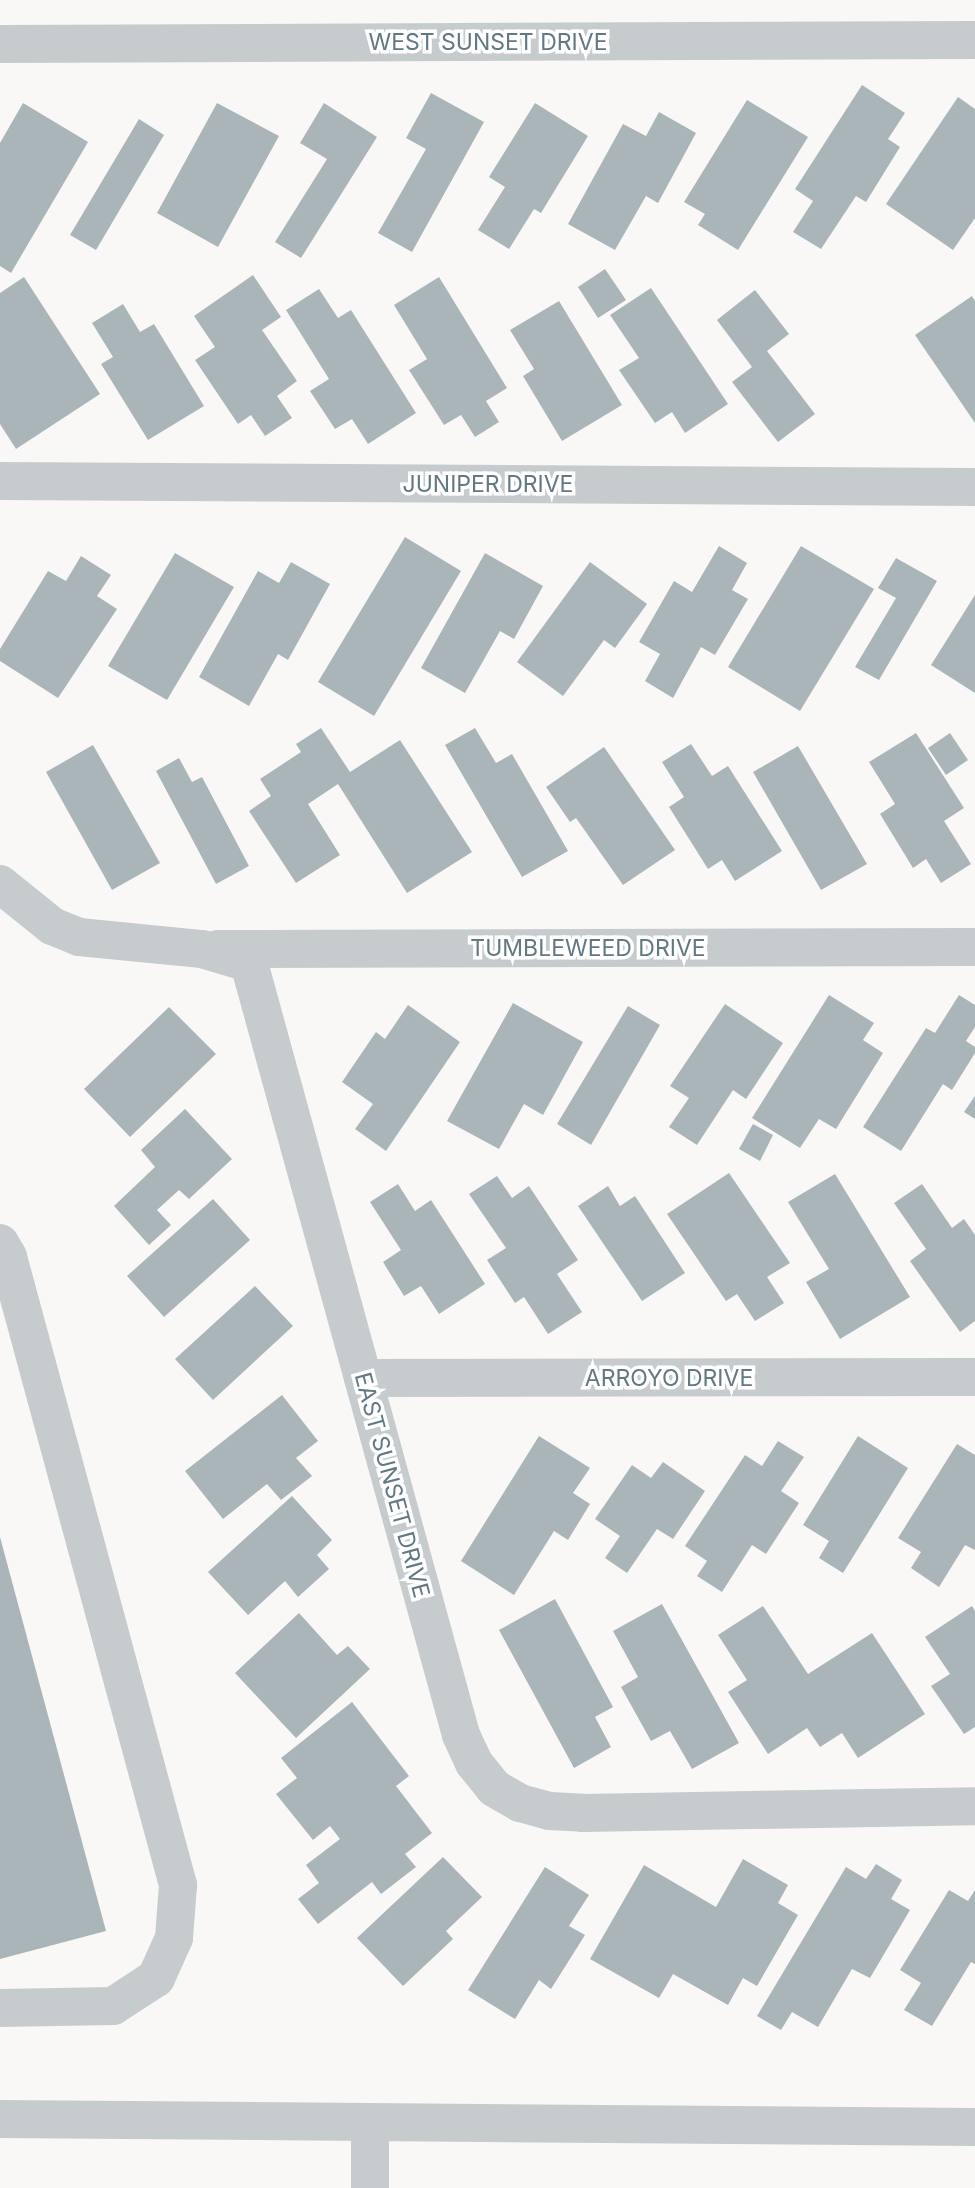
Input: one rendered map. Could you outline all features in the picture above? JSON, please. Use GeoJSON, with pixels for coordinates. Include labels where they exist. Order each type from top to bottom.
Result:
{"type":"FeatureCollection","features":[{"type":"Feature","properties":{"kind":"street","name":"WEST SUNSET DRIVE"},"geometry":{"type":"LineString","coordinates":[[0,44],[975,40]]}},
{"type":"Feature","properties":{"kind":"street","name":"JUNIPER DRIVE"},"geometry":{"type":"LineString","coordinates":[[0,481],[975,488]]}},
{"type":"Feature","properties":{"kind":"street","name":"EAST SUNSET DRIVE"},"geometry":{"type":"LineString","coordinates":[[0,884],[52,926],[79,937],[202,949],[249,963],[461,1735],[474,1763],[494,1787],[520,1803],[550,1811],[975,1806]]}},
{"type":"Feature","properties":{"kind":"street","name":"TUMBLEWEED DRIVE"},"geometry":{"type":"LineString","coordinates":[[202,949],[975,947]]}},
{"type":"Feature","properties":{"kind":"street"},"geometry":{"type":"LineString","coordinates":[[0,1243],[8,1257],[178,1885],[174,1938],[156,1978],[113,2006],[0,2008]]}},
{"type":"Feature","properties":{"kind":"street","name":"ARROYO DRIVE"},"geometry":{"type":"LineString","coordinates":[[363,1378],[975,1377]]}},
{"type":"Feature","properties":{"kind":"street"},"geometry":{"type":"LineString","coordinates":[[0,2119],[975,2127]]}},
{"type":"Feature","properties":{"kind":"street"},"geometry":{"type":"LineString","coordinates":[[370,2122],[370,2188]]}},
{"type":"Feature","properties":{"kind":"building"},"geometry":{"type":"Polygon","coordinates":[[[862,85],[905,113],[888,139],[900,147],[866,202],[856,196],[821,249],[793,232],[813,201],[795,189],[862,85]]]}},
{"type":"Feature","properties":{"kind":"building"},"geometry":{"type":"Polygon","coordinates":[[[431,93],[484,122],[412,252],[378,233],[426,149],[406,138],[431,93]]]}},
{"type":"Feature","properties":{"kind":"building"},"geometry":{"type":"Polygon","coordinates":[[[958,97],[975,109],[975,218],[953,250],[886,204],[958,97]]]}},
{"type":"Feature","properties":{"kind":"building"},"geometry":{"type":"Polygon","coordinates":[[[747,100],[808,137],[738,250],[698,225],[705,214],[684,202],[747,100]]]}},
{"type":"Feature","properties":{"kind":"building"},"geometry":{"type":"Polygon","coordinates":[[[23,103],[88,142],[11,273],[0,266],[0,143],[23,103]]]}},
{"type":"Feature","properties":{"kind":"building"},"geometry":{"type":"Polygon","coordinates":[[[217,103],[279,136],[218,247],[157,213],[217,103]]]}},
{"type":"Feature","properties":{"kind":"building"},"geometry":{"type":"Polygon","coordinates":[[[324,103],[377,137],[301,258],[275,242],[327,159],[300,143],[324,103]]]}},
{"type":"Feature","properties":{"kind":"building"},"geometry":{"type":"Polygon","coordinates":[[[535,103],[588,136],[541,213],[534,209],[509,249],[478,230],[505,187],[489,177],[535,103]]]}},
{"type":"Feature","properties":{"kind":"building"},"geometry":{"type":"Polygon","coordinates":[[[659,112],[696,133],[658,203],[646,196],[615,250],[568,224],[623,124],[646,136],[659,112]]]}},
{"type":"Feature","properties":{"kind":"building"},"geometry":{"type":"Polygon","coordinates":[[[139,119],[164,135],[96,250],[70,235],[139,119]]]}},
{"type":"Feature","properties":{"kind":"building"},"geometry":{"type":"Polygon","coordinates":[[[605,269],[626,300],[598,318],[578,287],[605,269]]]}},
{"type":"Feature","properties":{"kind":"building"},"geometry":{"type":"Polygon","coordinates":[[[253,275],[281,317],[262,330],[297,381],[277,396],[292,418],[265,436],[251,415],[238,424],[195,360],[215,347],[194,316],[253,275]]]}},
{"type":"Feature","properties":{"kind":"building"},"geometry":{"type":"Polygon","coordinates":[[[24,277],[100,394],[16,449],[0,424],[0,293],[24,277]]]}},
{"type":"Feature","properties":{"kind":"building"},"geometry":{"type":"Polygon","coordinates":[[[439,277],[507,388],[486,401],[499,422],[475,437],[461,415],[444,425],[409,370],[427,359],[394,305],[439,277]]]}},
{"type":"Feature","properties":{"kind":"building"},"geometry":{"type":"Polygon","coordinates":[[[651,288],[728,404],[685,433],[672,412],[655,423],[619,370],[639,358],[610,315],[651,288]]]}},
{"type":"Feature","properties":{"kind":"building"},"geometry":{"type":"Polygon","coordinates":[[[319,289],[338,318],[351,310],[416,413],[368,444],[352,419],[335,429],[310,391],[329,379],[286,310],[319,289]]]}},
{"type":"Feature","properties":{"kind":"building"},"geometry":{"type":"Polygon","coordinates":[[[755,290],[789,334],[767,351],[815,414],[778,442],[732,382],[752,367],[717,320],[755,290]]]}},
{"type":"Feature","properties":{"kind":"building"},"geometry":{"type":"Polygon","coordinates":[[[972,296],[975,301],[975,423],[915,335],[972,296]]]}},
{"type":"Feature","properties":{"kind":"building"},"geometry":{"type":"Polygon","coordinates":[[[559,301],[622,405],[562,441],[523,376],[534,369],[510,330],[559,301]]]}},
{"type":"Feature","properties":{"kind":"building"},"geometry":{"type":"Polygon","coordinates":[[[123,304],[140,332],[154,324],[204,406],[148,440],[101,364],[113,357],[92,323],[123,304]]]}},
{"type":"Feature","properties":{"kind":"building"},"geometry":{"type":"Polygon","coordinates":[[[405,537],[461,571],[374,716],[318,682],[405,537]]]}},
{"type":"Feature","properties":{"kind":"building"},"geometry":{"type":"Polygon","coordinates":[[[719,546],[747,563],[732,590],[748,599],[715,655],[701,647],[673,698],[645,681],[660,654],[639,642],[674,581],[692,592],[719,546]]]}},
{"type":"Feature","properties":{"kind":"building"},"geometry":{"type":"Polygon","coordinates":[[[801,546],[874,589],[800,711],[728,667],[801,546]]]}},
{"type":"Feature","properties":{"kind":"building"},"geometry":{"type":"Polygon","coordinates":[[[175,553],[234,587],[167,700],[108,666],[175,553]]]}},
{"type":"Feature","properties":{"kind":"building"},"geometry":{"type":"Polygon","coordinates":[[[485,553],[543,586],[514,639],[500,631],[465,693],[421,668],[485,553]]]}},
{"type":"Feature","properties":{"kind":"building"},"geometry":{"type":"Polygon","coordinates":[[[81,556],[111,575],[97,596],[117,609],[58,698],[0,661],[0,649],[48,571],[66,581],[81,556]]]}},
{"type":"Feature","properties":{"kind":"building"},"geometry":{"type":"Polygon","coordinates":[[[896,558],[937,581],[879,680],[855,667],[896,598],[878,588],[896,558]]]}},
{"type":"Feature","properties":{"kind":"building"},"geometry":{"type":"Polygon","coordinates":[[[291,562],[330,584],[288,660],[278,654],[249,706],[199,677],[258,571],[279,583],[291,562]]]}},
{"type":"Feature","properties":{"kind":"building"},"geometry":{"type":"Polygon","coordinates":[[[590,562],[647,604],[615,648],[604,640],[563,696],[517,662],[590,562]]]}},
{"type":"Feature","properties":{"kind":"building"},"geometry":{"type":"Polygon","coordinates":[[[975,595],[975,693],[931,665],[975,595]]]}},
{"type":"Feature","properties":{"kind":"building"},"geometry":{"type":"Polygon","coordinates":[[[321,728],[350,772],[400,740],[472,852],[407,893],[338,784],[308,804],[340,855],[296,883],[249,811],[271,796],[260,779],[301,752],[296,744],[321,728]]]}},
{"type":"Feature","properties":{"kind":"building"},"geometry":{"type":"Polygon","coordinates":[[[475,728],[496,763],[512,754],[568,851],[522,877],[445,745],[475,728]]]}},
{"type":"Feature","properties":{"kind":"building"},"geometry":{"type":"Polygon","coordinates":[[[916,733],[964,808],[944,821],[971,864],[941,883],[926,859],[913,868],[880,814],[895,804],[869,762],[916,733]]]}},
{"type":"Feature","properties":{"kind":"building"},"geometry":{"type":"Polygon","coordinates":[[[950,733],[968,760],[946,775],[928,748],[950,733]]]}},
{"type":"Feature","properties":{"kind":"building"},"geometry":{"type":"Polygon","coordinates":[[[691,744],[712,776],[728,766],[782,851],[735,881],[722,860],[708,869],[669,807],[684,797],[662,762],[691,744]]]}},
{"type":"Feature","properties":{"kind":"building"},"geometry":{"type":"Polygon","coordinates":[[[93,745],[160,863],[112,890],[46,772],[93,745]]]}},
{"type":"Feature","properties":{"kind":"building"},"geometry":{"type":"Polygon","coordinates":[[[798,746],[867,864],[821,890],[753,772],[798,746]]]}},
{"type":"Feature","properties":{"kind":"building"},"geometry":{"type":"Polygon","coordinates":[[[604,747],[675,850],[623,885],[576,818],[570,822],[546,787],[604,747]]]}},
{"type":"Feature","properties":{"kind":"building"},"geometry":{"type":"Polygon","coordinates":[[[179,758],[192,782],[202,777],[249,866],[216,884],[156,771],[179,758]]]}},
{"type":"Feature","properties":{"kind":"building"},"geometry":{"type":"Polygon","coordinates":[[[829,995],[874,1023],[863,1040],[883,1053],[836,1129],[819,1119],[800,1148],[752,1118],[829,995]]]}},
{"type":"Feature","properties":{"kind":"building"},"geometry":{"type":"Polygon","coordinates":[[[959,995],[975,1005],[975,1027],[966,1041],[975,1047],[975,1053],[952,1090],[943,1084],[901,1151],[863,1127],[926,1028],[935,1033],[959,995]]]}},
{"type":"Feature","properties":{"kind":"building"},"geometry":{"type":"Polygon","coordinates":[[[513,1003],[583,1042],[543,1115],[524,1104],[499,1149],[447,1121],[513,1003]]]}},
{"type":"Feature","properties":{"kind":"building"},"geometry":{"type":"Polygon","coordinates":[[[725,1004],[783,1043],[746,1099],[733,1090],[697,1145],[669,1127],[689,1098],[670,1086],[725,1004]]]}},
{"type":"Feature","properties":{"kind":"building"},"geometry":{"type":"Polygon","coordinates":[[[408,1005],[460,1042],[386,1151],[355,1129],[373,1104],[342,1082],[376,1032],[385,1039],[408,1005]]]}},
{"type":"Feature","properties":{"kind":"building"},"geometry":{"type":"Polygon","coordinates":[[[628,1006],[660,1025],[591,1145],[557,1124],[628,1006]]]}},
{"type":"Feature","properties":{"kind":"building"},"geometry":{"type":"Polygon","coordinates":[[[169,1007],[216,1054],[130,1137],[84,1089],[169,1007]]]}},
{"type":"Feature","properties":{"kind":"building"},"geometry":{"type":"Polygon","coordinates":[[[975,1096],[975,1119],[964,1112],[975,1096]]]}},
{"type":"Feature","properties":{"kind":"building"},"geometry":{"type":"Polygon","coordinates":[[[185,1109],[232,1159],[189,1199],[179,1190],[157,1210],[171,1225],[149,1245],[114,1206],[155,1167],[141,1150],[185,1109]]]}},
{"type":"Feature","properties":{"kind":"building"},"geometry":{"type":"Polygon","coordinates":[[[753,1124],[773,1135],[760,1161],[739,1149],[753,1124]]]}},
{"type":"Feature","properties":{"kind":"building"},"geometry":{"type":"Polygon","coordinates":[[[729,1173],[790,1263],[767,1277],[784,1303],[755,1321],[737,1294],[726,1301],[667,1214],[729,1173]]]}},
{"type":"Feature","properties":{"kind":"building"},"geometry":{"type":"Polygon","coordinates":[[[835,1174],[910,1297],[840,1339],[806,1282],[829,1269],[788,1202],[835,1174]]]}},
{"type":"Feature","properties":{"kind":"building"},"geometry":{"type":"Polygon","coordinates":[[[497,1176],[512,1198],[529,1186],[578,1260],[557,1274],[582,1312],[548,1334],[524,1297],[515,1303],[487,1260],[506,1248],[469,1194],[497,1176]]]}},
{"type":"Feature","properties":{"kind":"building"},"geometry":{"type":"Polygon","coordinates":[[[398,1184],[415,1211],[431,1200],[485,1284],[439,1314],[421,1286],[404,1296],[383,1262],[401,1250],[370,1202],[398,1184]]]}},
{"type":"Feature","properties":{"kind":"building"},"geometry":{"type":"Polygon","coordinates":[[[922,1184],[952,1228],[964,1219],[975,1235],[975,1321],[960,1332],[910,1261],[926,1249],[894,1203],[922,1184]]]}},
{"type":"Feature","properties":{"kind":"building"},"geometry":{"type":"Polygon","coordinates":[[[608,1186],[620,1206],[635,1196],[685,1273],[642,1301],[578,1206],[608,1186]]]}},
{"type":"Feature","properties":{"kind":"building"},"geometry":{"type":"Polygon","coordinates":[[[213,1199],[250,1240],[164,1317],[127,1276],[213,1199]]]}},
{"type":"Feature","properties":{"kind":"building"},"geometry":{"type":"Polygon","coordinates":[[[255,1286],[293,1326],[213,1400],[175,1359],[255,1286]]]}},
{"type":"Feature","properties":{"kind":"building"},"geometry":{"type":"Polygon","coordinates":[[[282,1395],[318,1441],[296,1458],[312,1476],[281,1500],[267,1484],[223,1519],[185,1471],[282,1395]]]}},
{"type":"Feature","properties":{"kind":"building"},"geometry":{"type":"Polygon","coordinates":[[[539,1436],[590,1468],[573,1493],[590,1504],[568,1540],[554,1531],[514,1595],[461,1561],[539,1436]]]}},
{"type":"Feature","properties":{"kind":"building"},"geometry":{"type":"Polygon","coordinates":[[[858,1436],[908,1468],[843,1573],[819,1558],[829,1541],[803,1525],[858,1436]]]}},
{"type":"Feature","properties":{"kind":"building"},"geometry":{"type":"Polygon","coordinates":[[[778,1441],[804,1457],[781,1491],[799,1503],[766,1554],[752,1545],[722,1592],[697,1576],[707,1561],[685,1546],[745,1455],[762,1466],[778,1441]]]}},
{"type":"Feature","properties":{"kind":"building"},"geometry":{"type":"Polygon","coordinates":[[[957,1444],[975,1455],[975,1550],[965,1545],[939,1587],[911,1568],[921,1552],[898,1538],[957,1444]]]}},
{"type":"Feature","properties":{"kind":"building"},"geometry":{"type":"Polygon","coordinates":[[[663,1462],[705,1491],[673,1539],[657,1529],[627,1573],[605,1558],[620,1536],[595,1519],[632,1465],[651,1478],[663,1462]]]}},
{"type":"Feature","properties":{"kind":"building"},"geometry":{"type":"Polygon","coordinates":[[[292,1496],[332,1540],[317,1555],[329,1569],[298,1597],[285,1581],[248,1615],[208,1572],[292,1496]]]}},
{"type":"Feature","properties":{"kind":"building"},"geometry":{"type":"Polygon","coordinates":[[[0,1537],[106,1931],[0,1959],[0,1537]]]}},
{"type":"Feature","properties":{"kind":"building"},"geometry":{"type":"Polygon","coordinates":[[[555,1599],[613,1707],[595,1717],[611,1747],[574,1768],[499,1630],[555,1599]]]}},
{"type":"Feature","properties":{"kind":"building"},"geometry":{"type":"Polygon","coordinates":[[[662,1604],[739,1743],[692,1769],[670,1731],[651,1741],[621,1687],[638,1677],[613,1631],[662,1604]]]}},
{"type":"Feature","properties":{"kind":"building"},"geometry":{"type":"Polygon","coordinates":[[[763,1606],[808,1674],[872,1633],[925,1714],[858,1758],[842,1733],[820,1747],[807,1728],[768,1754],[728,1692],[747,1680],[718,1635],[763,1606]]]}},
{"type":"Feature","properties":{"kind":"building"},"geometry":{"type":"Polygon","coordinates":[[[972,1606],[975,1611],[975,1727],[964,1734],[931,1686],[950,1674],[925,1637],[972,1606]]]}},
{"type":"Feature","properties":{"kind":"building"},"geometry":{"type":"Polygon","coordinates":[[[299,1613],[337,1655],[348,1646],[370,1669],[296,1738],[235,1673],[299,1613]]]}},
{"type":"Feature","properties":{"kind":"building"},"geometry":{"type":"Polygon","coordinates":[[[352,1702],[409,1776],[396,1786],[432,1833],[405,1854],[416,1867],[381,1894],[372,1882],[318,1924],[298,1899],[319,1883],[306,1865],[340,1839],[330,1826],[313,1840],[276,1794],[297,1778],[281,1758],[352,1702]]]}},
{"type":"Feature","properties":{"kind":"building"},"geometry":{"type":"Polygon","coordinates":[[[443,1857],[482,1897],[446,1931],[453,1939],[403,1986],[357,1938],[443,1857]]]}},
{"type":"Feature","properties":{"kind":"building"},"geometry":{"type":"Polygon","coordinates":[[[743,1859],[788,1885],[778,1903],[798,1915],[757,1986],[743,1978],[728,2005],[673,1974],[659,1998],[590,1959],[644,1865],[716,1907],[743,1859]]]}},
{"type":"Feature","properties":{"kind":"building"},"geometry":{"type":"Polygon","coordinates":[[[876,1864],[902,1880],[891,1899],[910,1910],[870,1978],[852,1969],[818,2027],[792,2012],[781,2030],[757,2016],[846,1867],[866,1879],[876,1864]]]}},
{"type":"Feature","properties":{"kind":"building"},"geometry":{"type":"Polygon","coordinates":[[[545,1867],[589,1895],[569,1926],[585,1935],[551,1989],[539,1980],[515,2019],[468,1990],[545,1867]]]}},
{"type":"Feature","properties":{"kind":"building"},"geometry":{"type":"Polygon","coordinates":[[[949,1890],[968,1901],[975,1890],[975,1964],[971,1962],[932,2026],[904,2010],[921,1983],[900,1970],[949,1890]]]}}]}
